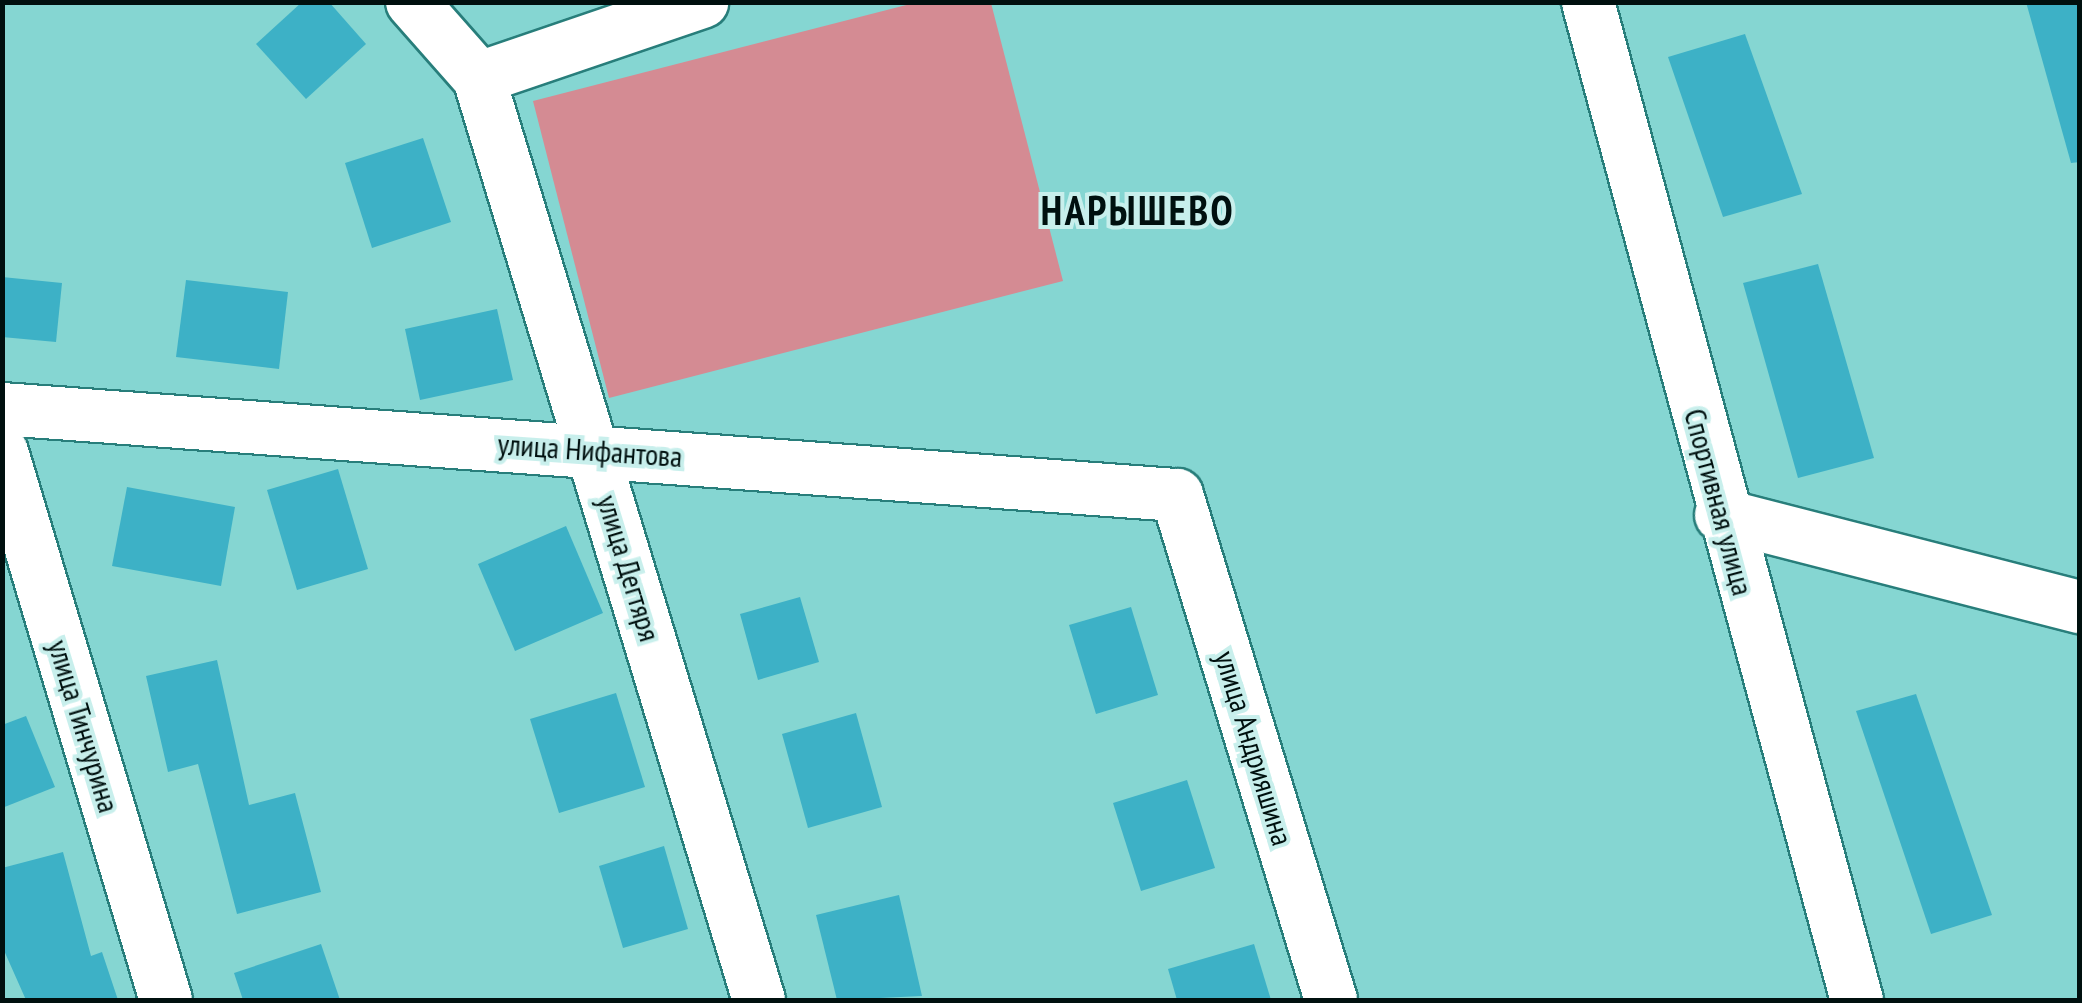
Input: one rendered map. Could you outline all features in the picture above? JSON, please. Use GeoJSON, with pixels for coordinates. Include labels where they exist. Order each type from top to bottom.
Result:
{"type":"FeatureCollection","features":[{"type":"Feature","properties":{"kind":"street"},"geometry":{"type":"LineString","coordinates":[[412,2],[479,78],[702,2]]}},
{"type":"Feature","properties":{"kind":"street","name":"Спортивная улица"},"geometry":{"type":"LineString","coordinates":[[1588,2],[1721,514],[1857,1000]]}},
{"type":"Feature","properties":{"kind":"street","name":"улица Дегтяря"},"geometry":{"type":"LineString","coordinates":[[479,78],[759,1000]]}},
{"type":"Feature","properties":{"kind":"street","name":"улица Нифантова"},"geometry":{"type":"LineString","coordinates":[[2,409],[1177,495]]}},
{"type":"Feature","properties":{"kind":"street","name":"улица Тинчурина"},"geometry":{"type":"LineString","coordinates":[[2,452],[166,1000]]}},
{"type":"Feature","properties":{"kind":"street","name":"улица Андрияшина"},"geometry":{"type":"LineString","coordinates":[[1177,495],[1331,1000]]}},
{"type":"Feature","properties":{"kind":"street"},"geometry":{"type":"LineString","coordinates":[[1721,514],[2080,606]]}},
{"type":"Feature","properties":{"kind":"shaded area"},"geometry":{"type":"Polygon","coordinates":[[[918,2],[991,3],[1063,281],[609,398],[533,101],[918,2]]]}},
{"type":"Feature","properties":{"kind":"building"},"geometry":{"type":"Polygon","coordinates":[[[302,2],[329,2],[366,44],[306,99],[256,44],[302,2]]]}},
{"type":"Feature","properties":{"kind":"building"},"geometry":{"type":"Polygon","coordinates":[[[2026,2],[2080,2],[2080,162],[2071,163],[2026,2]]]}},
{"type":"Feature","properties":{"kind":"building"},"geometry":{"type":"Polygon","coordinates":[[[1745,34],[1802,194],[1723,217],[1668,57],[1745,34]]]}},
{"type":"Feature","properties":{"kind":"building"},"geometry":{"type":"Polygon","coordinates":[[[423,138],[451,222],[372,248],[345,163],[423,138]]]}},
{"type":"Feature","properties":{"kind":"building"},"geometry":{"type":"Polygon","coordinates":[[[1818,264],[1874,458],[1798,478],[1743,283],[1818,264]]]}},
{"type":"Feature","properties":{"kind":"building"},"geometry":{"type":"Polygon","coordinates":[[[2,277],[62,283],[56,342],[2,337],[2,277]]]}},
{"type":"Feature","properties":{"kind":"building"},"geometry":{"type":"Polygon","coordinates":[[[186,280],[288,292],[279,369],[176,357],[186,280]]]}},
{"type":"Feature","properties":{"kind":"building"},"geometry":{"type":"Polygon","coordinates":[[[497,309],[513,380],[420,400],[405,329],[497,309]]]}},
{"type":"Feature","properties":{"kind":"building"},"geometry":{"type":"Polygon","coordinates":[[[338,469],[368,569],[297,590],[267,490],[338,469]]]}},
{"type":"Feature","properties":{"kind":"building"},"geometry":{"type":"Polygon","coordinates":[[[127,487],[235,507],[221,586],[112,566],[127,487]]]}},
{"type":"Feature","properties":{"kind":"building"},"geometry":{"type":"Polygon","coordinates":[[[566,526],[603,613],[515,651],[478,564],[566,526]]]}},
{"type":"Feature","properties":{"kind":"building"},"geometry":{"type":"Polygon","coordinates":[[[800,597],[819,662],[758,680],[740,614],[800,597]]]}},
{"type":"Feature","properties":{"kind":"building"},"geometry":{"type":"Polygon","coordinates":[[[1131,607],[1158,695],[1096,714],[1069,625],[1131,607]]]}},
{"type":"Feature","properties":{"kind":"building"},"geometry":{"type":"Polygon","coordinates":[[[217,660],[249,805],[295,793],[321,892],[237,914],[198,764],[168,772],[146,676],[217,660]]]}},
{"type":"Feature","properties":{"kind":"building"},"geometry":{"type":"Polygon","coordinates":[[[616,693],[645,787],[559,813],[530,719],[616,693]]]}},
{"type":"Feature","properties":{"kind":"building"},"geometry":{"type":"Polygon","coordinates":[[[1916,694],[1992,915],[1931,934],[1856,711],[1916,694]]]}},
{"type":"Feature","properties":{"kind":"building"},"geometry":{"type":"Polygon","coordinates":[[[856,713],[882,807],[808,828],[782,734],[856,713]]]}},
{"type":"Feature","properties":{"kind":"building"},"geometry":{"type":"Polygon","coordinates":[[[26,716],[55,787],[2,808],[2,725],[26,716]]]}},
{"type":"Feature","properties":{"kind":"building"},"geometry":{"type":"Polygon","coordinates":[[[1187,780],[1215,868],[1141,891],[1113,803],[1187,780]]]}},
{"type":"Feature","properties":{"kind":"building"},"geometry":{"type":"Polygon","coordinates":[[[664,846],[688,929],[623,948],[599,866],[664,846]]]}},
{"type":"Feature","properties":{"kind":"building"},"geometry":{"type":"Polygon","coordinates":[[[63,852],[91,956],[102,952],[118,1000],[26,1000],[2,946],[2,868],[63,852]]]}},
{"type":"Feature","properties":{"kind":"building"},"geometry":{"type":"Polygon","coordinates":[[[899,895],[922,996],[837,1000],[816,915],[899,895]]]}},
{"type":"Feature","properties":{"kind":"building"},"geometry":{"type":"Polygon","coordinates":[[[321,944],[340,1000],[243,1000],[234,973],[321,944]]]}},
{"type":"Feature","properties":{"kind":"building"},"geometry":{"type":"Polygon","coordinates":[[[1254,944],[1271,1000],[1177,1000],[1168,969],[1254,944]]]}},
{"type":"Feature","properties":{"kind":"district","name":"НАРЫШЕВО"},"geometry":{"type":"Point","coordinates":[1138,210]}}]}
